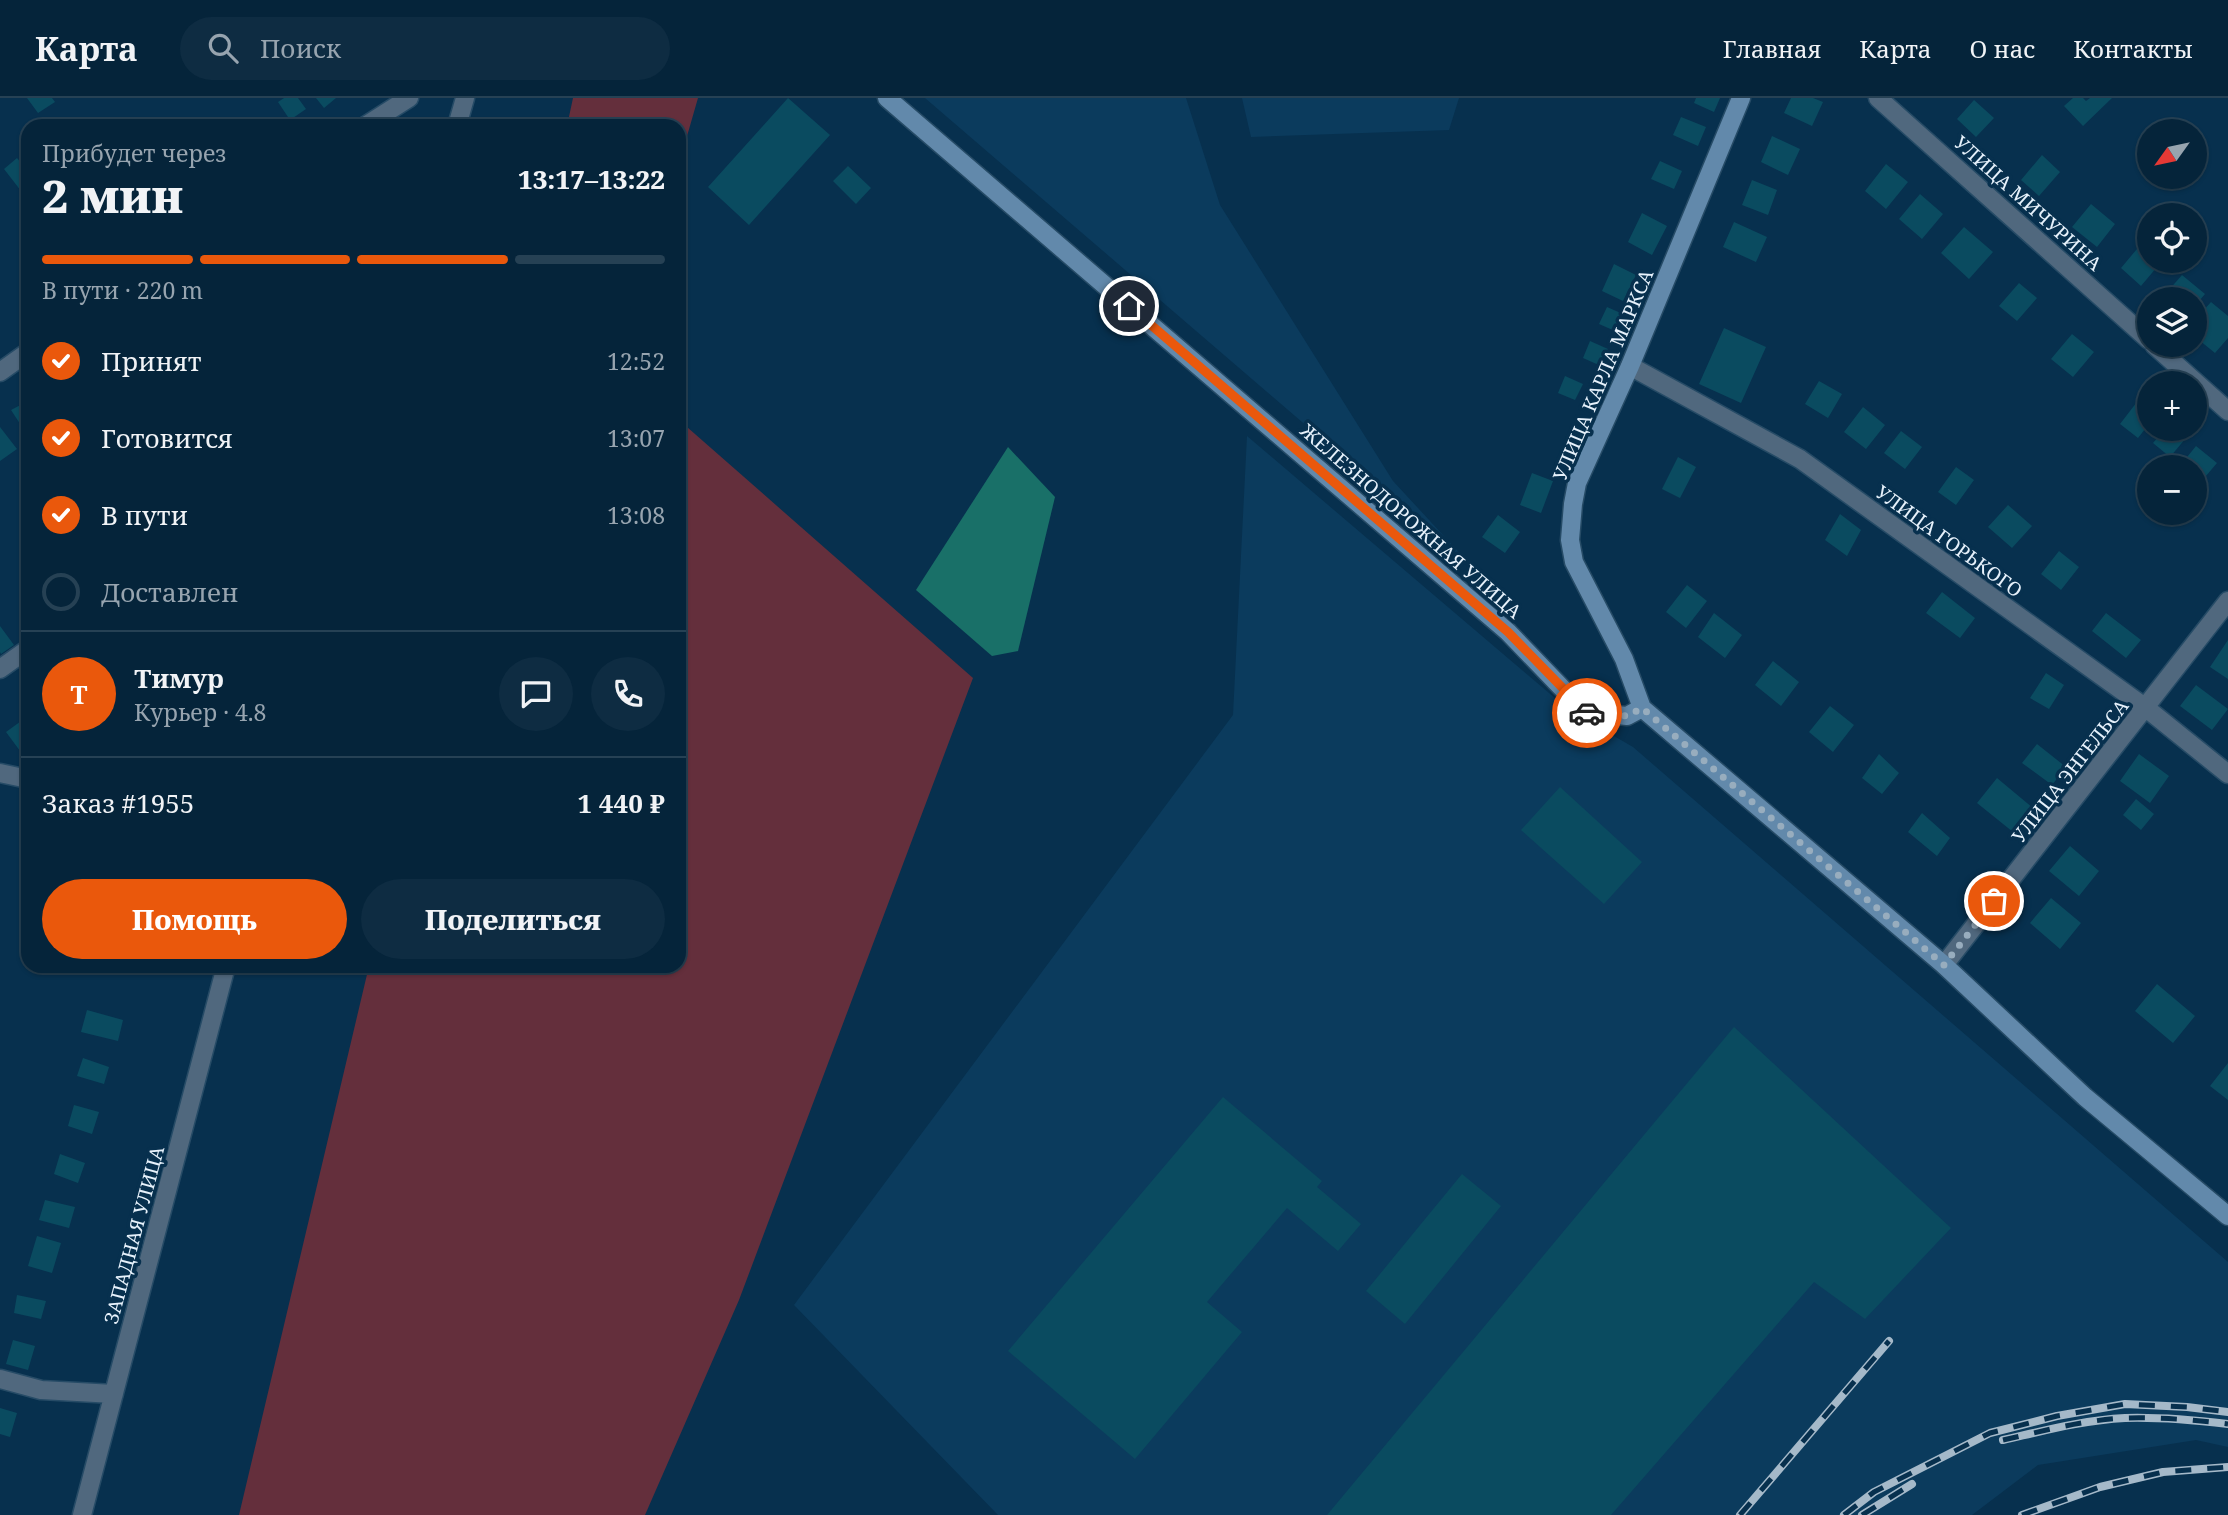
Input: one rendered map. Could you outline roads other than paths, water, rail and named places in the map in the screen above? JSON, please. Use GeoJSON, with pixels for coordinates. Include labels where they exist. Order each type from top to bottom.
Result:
{"type":"FeatureCollection","features":[{"type":"Feature","properties":{"kind":"main road","name":"ЖЕЛЕЗНОДОРОЖНАЯ УЛИЦА"},"geometry":{"type":"LineString","coordinates":[[887,98],[1508,632],[1586,712],[1627,716],[1642,708]]}},
{"type":"Feature","properties":{"kind":"main road","name":"УЛИЦА КАРЛА МАРКСА"},"geometry":{"type":"LineString","coordinates":[[1642,708],[1624,659],[1574,562],[1570,540],[1577,483],[1630,366],[1741,98]]}},
{"type":"Feature","properties":{"kind":"main road"},"geometry":{"type":"LineString","coordinates":[[1642,708],[1944,965],[2085,1097],[2228,1216]]}},
{"type":"Feature","properties":{"kind":"street"},"geometry":{"type":"LineString","coordinates":[[376,119],[409,98]]}},
{"type":"Feature","properties":{"kind":"street"},"geometry":{"type":"LineString","coordinates":[[459,119],[465,98]]}},
{"type":"Feature","properties":{"kind":"street","name":"УЛИЦА МИЧУРИНА"},"geometry":{"type":"LineString","coordinates":[[1878,98],[2137,329]]}},
{"type":"Feature","properties":{"kind":"street"},"geometry":{"type":"LineString","coordinates":[[0,372],[21,357]]}},
{"type":"Feature","properties":{"kind":"street"},"geometry":{"type":"LineString","coordinates":[[2167,357],[2228,411]]}},
{"type":"Feature","properties":{"kind":"street","name":"УЛИЦА ГОРЬКОГО"},"geometry":{"type":"LineString","coordinates":[[1630,366],[1800,459],[2146,708],[2228,774]]}},
{"type":"Feature","properties":{"kind":"street","name":"УЛИЦА ЭНГЕЛЬСА"},"geometry":{"type":"LineString","coordinates":[[1944,965],[2228,601]]}},
{"type":"Feature","properties":{"kind":"street"},"geometry":{"type":"LineString","coordinates":[[0,669],[21,654]]}},
{"type":"Feature","properties":{"kind":"street"},"geometry":{"type":"LineString","coordinates":[[0,774],[21,778]]}},
{"type":"Feature","properties":{"kind":"street","name":"ЗАПАДНАЯ УЛИЦА"},"geometry":{"type":"LineString","coordinates":[[82,1515],[224,973]]}},
{"type":"Feature","properties":{"kind":"street"},"geometry":{"type":"LineString","coordinates":[[0,1379],[41,1390],[114,1394]]}},
{"type":"Feature","properties":{"kind":"railway"},"geometry":{"type":"LineString","coordinates":[[1740,1515],[1889,1341]]}},
{"type":"Feature","properties":{"kind":"railway"},"geometry":{"type":"LineString","coordinates":[[1844,1515],[1874,1492],[1990,1433],[2057,1416],[2125,1404],[2228,1412]]}},
{"type":"Feature","properties":{"kind":"railway"},"geometry":{"type":"LineString","coordinates":[[2003,1440],[2110,1419],[2177,1419],[2228,1424]]}},
{"type":"Feature","properties":{"kind":"railway"},"geometry":{"type":"LineString","coordinates":[[2022,1515],[2100,1487],[2163,1472],[2228,1467]]}},
{"type":"Feature","properties":{"kind":"railway"},"geometry":{"type":"LineString","coordinates":[[1862,1515],[1912,1484]]}}]}
